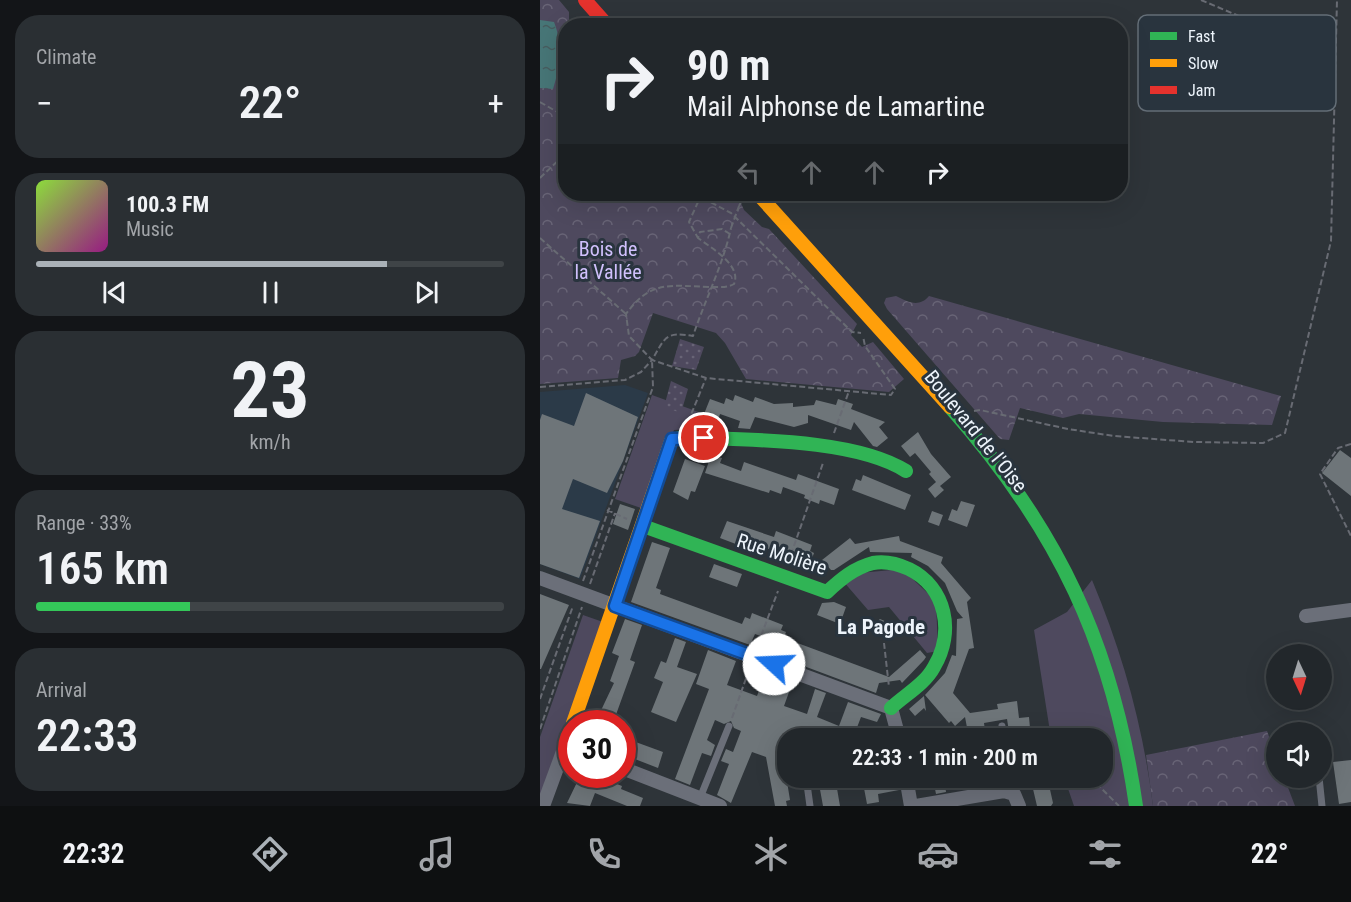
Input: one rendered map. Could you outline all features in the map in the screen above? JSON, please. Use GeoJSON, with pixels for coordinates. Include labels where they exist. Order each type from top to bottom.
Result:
{"type":"FeatureCollection","features":[{"type":"Feature","properties":{"kind":"street"},"geometry":{"type":"LineString","coordinates":[[585,0],[601,18]]}},
{"type":"Feature","properties":{"kind":"street","name":"Boulevard de l'Oise"},"geometry":{"type":"LineString","coordinates":[[758,201],[956,414],[1016,488],[1070,579],[1108,673],[1128,752],[1136,806]]}},
{"type":"Feature","properties":{"kind":"street"},"geometry":{"type":"LineString","coordinates":[[577,710],[672,439],[682,437],[757,440],[829,447],[898,466],[906,471]]}},
{"type":"Feature","properties":{"kind":"street","name":"Rue Molière"},"geometry":{"type":"LineString","coordinates":[[643,526],[827,592],[845,572],[872,562],[902,565],[919,574],[932,586],[942,603],[946,620],[945,638],[932,670],[891,708]]}},
{"type":"Feature","properties":{"kind":"street"},"geometry":{"type":"LineString","coordinates":[[540,578],[891,708],[896,728]]}},
{"type":"Feature","properties":{"kind":"street"},"geometry":{"type":"LineString","coordinates":[[1306,616],[1351,610]]}},
{"type":"Feature","properties":{"kind":"street"},"geometry":{"type":"LineString","coordinates":[[543,806],[558,771]]}},
{"type":"Feature","properties":{"kind":"street"},"geometry":{"type":"LineString","coordinates":[[636,773],[720,806]]}},
{"type":"Feature","properties":{"kind":"street"},"geometry":{"type":"LineString","coordinates":[[908,788],[911,806]]}},
{"type":"Feature","properties":{"kind":"street"},"geometry":{"type":"LineString","coordinates":[[916,806],[998,792],[1011,792],[1019,806]]}},
{"type":"Feature","properties":{"kind":"lane"},"geometry":{"type":"LineString","coordinates":[[700,798],[729,726]]}},
{"type":"Feature","properties":{"kind":"lane"},"geometry":{"type":"LineString","coordinates":[[808,788],[810,806]]}},
{"type":"Feature","properties":{"kind":"lane"},"geometry":{"type":"LineString","coordinates":[[1320,788],[1322,806]]}},
{"type":"Feature","properties":{"kind":"path"},"geometry":{"type":"LineString","coordinates":[[1201,0],[1237,15]]}},
{"type":"Feature","properties":{"kind":"path"},"geometry":{"type":"LineString","coordinates":[[1336,57],[1337,0]]}},
{"type":"Feature","properties":{"kind":"path"},"geometry":{"type":"LineString","coordinates":[[540,102],[558,112]]}},
{"type":"Feature","properties":{"kind":"path"},"geometry":{"type":"LineString","coordinates":[[956,414],[980,410],[1102,434],[1194,442],[1263,443],[1285,433],[1332,241],[1335,111]]}},
{"type":"Feature","properties":{"kind":"path"},"geometry":{"type":"LineString","coordinates":[[540,178],[558,161]]}},
{"type":"Feature","properties":{"kind":"path"},"geometry":{"type":"LineString","coordinates":[[626,314],[637,299],[656,286],[730,287],[734,284],[737,278],[734,269],[698,238],[689,222],[698,201]]}},
{"type":"Feature","properties":{"kind":"path"},"geometry":{"type":"LineString","coordinates":[[540,238],[626,314],[630,336],[652,360],[706,378],[891,395],[895,389],[865,346],[863,331],[852,332],[731,213],[708,201]]}},
{"type":"Feature","properties":{"kind":"path"},"geometry":{"type":"LineString","coordinates":[[540,387],[625,380],[641,372],[669,335],[675,333],[693,336],[710,287],[723,259],[739,206],[744,201]]}},
{"type":"Feature","properties":{"kind":"path"},"geometry":{"type":"LineString","coordinates":[[698,238],[699,232],[705,230],[723,228],[730,234]]}},
{"type":"Feature","properties":{"kind":"path"},"geometry":{"type":"LineString","coordinates":[[540,729],[608,510],[653,387],[652,360]]}},
{"type":"Feature","properties":{"kind":"path"},"geometry":{"type":"LineString","coordinates":[[685,430],[706,378]]}},
{"type":"Feature","properties":{"kind":"path"},"geometry":{"type":"LineString","coordinates":[[829,447],[849,391]]}},
{"type":"Feature","properties":{"kind":"path"},"geometry":{"type":"LineString","coordinates":[[1351,444],[1338,448],[1320,474],[1351,536]]}},
{"type":"Feature","properties":{"kind":"path"},"geometry":{"type":"LineString","coordinates":[[608,510],[643,526]]}},
{"type":"Feature","properties":{"kind":"path"},"geometry":{"type":"LineString","coordinates":[[540,699],[615,513]]}},
{"type":"Feature","properties":{"kind":"path"},"geometry":{"type":"LineString","coordinates":[[884,643],[891,708]]}},
{"type":"Feature","properties":{"kind":"path"},"geometry":{"type":"LineString","coordinates":[[1101,788],[1119,806]]}},
{"type":"Feature","properties":{"kind":"shaded area"},"geometry":{"type":"Polygon","coordinates":[[[625,385],[648,393],[580,579],[540,564],[540,392],[625,385]]]}},
{"type":"Feature","properties":{"kind":"green space","name":"Bois de la Vallée"},"geometry":{"type":"Polygon","coordinates":[[[540,0],[559,0],[569,12],[569,18],[558,18],[558,201],[740,201],[744,210],[762,227],[769,229],[857,324],[851,335],[862,347],[873,342],[904,379],[889,392],[746,379],[725,343],[716,333],[653,313],[639,352],[635,356],[621,360],[618,378],[540,384],[540,0]]]}},
{"type":"Feature","properties":{"kind":"green space"},"geometry":{"type":"Polygon","coordinates":[[[896,296],[917,303],[929,296],[1281,396],[1272,425],[1163,422],[1079,414],[1063,418],[1020,408],[1009,440],[1000,439],[887,309],[884,303],[886,298],[896,296]]]}},
{"type":"Feature","properties":{"kind":"green space"},"geometry":{"type":"Polygon","coordinates":[[[680,339],[704,347],[696,370],[672,366],[680,339]]]}},
{"type":"Feature","properties":{"kind":"green space"},"geometry":{"type":"Polygon","coordinates":[[[671,381],[688,389],[681,413],[664,407],[671,381]]]}},
{"type":"Feature","properties":{"kind":"green space"},"geometry":{"type":"Polygon","coordinates":[[[652,395],[704,414],[698,429],[674,430],[641,508],[615,499],[652,395]]]}},
{"type":"Feature","properties":{"kind":"green space"},"geometry":{"type":"Polygon","coordinates":[[[902,569],[936,601],[938,651],[927,653],[889,607],[868,610],[843,581],[849,574],[902,569]]]}},
{"type":"Feature","properties":{"kind":"green space"},"geometry":{"type":"Polygon","coordinates":[[[1092,580],[1113,635],[1130,691],[1144,747],[1153,806],[1074,806],[1068,788],[1113,788],[1113,728],[1049,728],[1034,630],[1067,612],[1092,580]]]}},
{"type":"Feature","properties":{"kind":"green space"},"geometry":{"type":"Polygon","coordinates":[[[583,615],[603,622],[572,710],[558,710],[558,748],[540,799],[540,737],[583,615]]]}},
{"type":"Feature","properties":{"kind":"green space"},"geometry":{"type":"Polygon","coordinates":[[[1266,731],[1266,788],[1288,788],[1295,806],[1153,806],[1146,755],[1266,731]]]}},
{"type":"Feature","properties":{"kind":"water"},"geometry":{"type":"Polygon","coordinates":[[[540,20],[554,22],[558,35],[558,68],[553,89],[540,88],[540,20]]]}},
{"type":"Feature","properties":{"kind":"building"},"geometry":{"type":"Polygon","coordinates":[[[586,393],[638,417],[623,461],[607,493],[573,479],[562,509],[600,521],[579,578],[540,564],[540,420],[542,414],[574,426],[586,393]]]}},
{"type":"Feature","properties":{"kind":"building"},"geometry":{"type":"Polygon","coordinates":[[[735,395],[753,402],[755,397],[774,404],[793,403],[793,407],[814,405],[816,400],[836,405],[838,399],[853,404],[851,409],[885,422],[879,427],[888,438],[877,447],[873,446],[854,422],[851,430],[808,415],[808,423],[794,427],[755,417],[750,429],[738,428],[740,421],[720,414],[718,420],[704,414],[710,399],[724,404],[726,398],[733,401],[735,395]]]}},
{"type":"Feature","properties":{"kind":"building"},"geometry":{"type":"Polygon","coordinates":[[[918,432],[931,454],[951,477],[940,486],[944,490],[935,498],[928,489],[936,482],[929,474],[931,472],[915,453],[910,457],[901,446],[918,432]]]}},
{"type":"Feature","properties":{"kind":"building"},"geometry":{"type":"Polygon","coordinates":[[[1340,450],[1351,458],[1351,496],[1322,473],[1340,450]]]}},
{"type":"Feature","properties":{"kind":"building"},"geometry":{"type":"Polygon","coordinates":[[[711,455],[722,458],[720,463],[741,471],[744,462],[796,480],[798,474],[839,489],[834,505],[820,500],[819,504],[804,498],[805,495],[783,487],[781,494],[770,490],[769,493],[705,473],[711,455]]]}},
{"type":"Feature","properties":{"kind":"building"},"geometry":{"type":"Polygon","coordinates":[[[685,459],[705,466],[695,492],[691,491],[688,500],[673,492],[685,459]]]}},
{"type":"Feature","properties":{"kind":"building"},"geometry":{"type":"Polygon","coordinates":[[[863,475],[911,495],[905,510],[852,490],[856,479],[861,481],[863,475]]]}},
{"type":"Feature","properties":{"kind":"building"},"geometry":{"type":"Polygon","coordinates":[[[961,501],[975,505],[967,527],[948,520],[952,509],[957,511],[961,501]]]}},
{"type":"Feature","properties":{"kind":"building"},"geometry":{"type":"Polygon","coordinates":[[[620,504],[635,509],[628,530],[613,524],[620,504]]]}},
{"type":"Feature","properties":{"kind":"building"},"geometry":{"type":"Polygon","coordinates":[[[932,511],[943,515],[939,526],[928,522],[932,511]]]}},
{"type":"Feature","properties":{"kind":"building"},"geometry":{"type":"Polygon","coordinates":[[[727,521],[774,537],[776,531],[812,545],[810,551],[814,553],[810,564],[744,540],[741,546],[720,538],[727,521]]]}},
{"type":"Feature","properties":{"kind":"building"},"geometry":{"type":"Polygon","coordinates":[[[899,536],[900,541],[943,557],[941,563],[971,598],[967,602],[974,648],[969,649],[953,693],[970,713],[998,709],[997,704],[1017,701],[1019,718],[1029,717],[1030,728],[1008,728],[1007,719],[984,723],[985,728],[967,728],[965,717],[955,726],[951,721],[949,723],[925,695],[945,673],[952,655],[956,656],[957,619],[963,618],[957,611],[945,583],[928,566],[911,557],[912,553],[870,552],[869,547],[834,570],[831,570],[822,560],[850,538],[855,544],[899,536]]]}},
{"type":"Feature","properties":{"kind":"building"},"geometry":{"type":"Polygon","coordinates":[[[652,542],[670,548],[656,588],[661,590],[660,594],[742,624],[745,617],[750,619],[752,613],[783,625],[781,630],[786,632],[784,638],[889,677],[920,650],[926,657],[902,683],[900,680],[879,683],[876,693],[777,656],[782,644],[755,634],[750,645],[631,602],[652,542]]]}},
{"type":"Feature","properties":{"kind":"building"},"geometry":{"type":"Polygon","coordinates":[[[714,564],[742,574],[737,587],[709,577],[714,564]]]}},
{"type":"Feature","properties":{"kind":"building"},"geometry":{"type":"Polygon","coordinates":[[[540,594],[569,605],[541,669],[540,669],[540,594]]]}},
{"type":"Feature","properties":{"kind":"building"},"geometry":{"type":"Polygon","coordinates":[[[834,602],[846,607],[840,624],[817,615],[822,603],[834,602]]]}},
{"type":"Feature","properties":{"kind":"building"},"geometry":{"type":"Polygon","coordinates":[[[625,619],[642,625],[630,660],[635,662],[618,710],[601,710],[614,683],[610,681],[619,656],[612,653],[625,619]]]}},
{"type":"Feature","properties":{"kind":"building"},"geometry":{"type":"Polygon","coordinates":[[[880,619],[887,622],[888,629],[883,634],[876,631],[874,624],[880,619]]]}},
{"type":"Feature","properties":{"kind":"building"},"geometry":{"type":"Polygon","coordinates":[[[675,638],[686,642],[677,667],[697,674],[676,722],[651,712],[663,682],[654,678],[661,661],[666,663],[675,638]]]}},
{"type":"Feature","properties":{"kind":"building"},"geometry":{"type":"Polygon","coordinates":[[[708,650],[736,661],[727,685],[757,696],[766,672],[793,681],[784,706],[807,714],[815,689],[826,693],[817,717],[839,726],[848,702],[881,714],[877,722],[861,717],[857,728],[777,728],[777,788],[788,788],[790,800],[786,801],[787,806],[775,806],[766,757],[752,752],[731,803],[717,795],[729,764],[721,761],[726,749],[733,752],[741,731],[734,728],[731,721],[724,724],[715,720],[707,740],[715,745],[711,756],[702,753],[690,785],[675,779],[709,689],[696,684],[708,650]]]}},
{"type":"Feature","properties":{"kind":"building"},"geometry":{"type":"Polygon","coordinates":[[[924,696],[926,711],[924,708],[915,716],[909,709],[924,696]]]}},
{"type":"Feature","properties":{"kind":"building"},"geometry":{"type":"Polygon","coordinates":[[[636,742],[663,752],[658,768],[636,759],[636,742]]]}},
{"type":"Feature","properties":{"kind":"building"},"geometry":{"type":"Polygon","coordinates":[[[1351,760],[1351,802],[1339,804],[1333,762],[1351,760]]]}},
{"type":"Feature","properties":{"kind":"building"},"geometry":{"type":"Polygon","coordinates":[[[574,788],[621,788],[643,798],[640,806],[627,806],[595,793],[590,806],[567,803],[574,788]]]}},
{"type":"Feature","properties":{"kind":"building"},"geometry":{"type":"Polygon","coordinates":[[[820,788],[837,788],[840,806],[823,806],[820,788]]]}},
{"type":"Feature","properties":{"kind":"building"},"geometry":{"type":"Polygon","coordinates":[[[864,788],[899,788],[899,790],[878,794],[879,802],[867,804],[864,788]]]}},
{"type":"Feature","properties":{"kind":"building"},"geometry":{"type":"Polygon","coordinates":[[[935,788],[945,788],[946,792],[936,794],[935,788]]]}},
{"type":"Feature","properties":{"kind":"building"},"geometry":{"type":"Polygon","coordinates":[[[1050,788],[1053,803],[1051,806],[1037,806],[1033,789],[1050,788]]]}},
{"type":"Feature","properties":{"kind":"traffic: fast"},"geometry":{"type":"LineString","coordinates":[[950,407],[1021,498],[1050,544],[1075,592],[1096,641],[1112,693],[1126,748],[1136,806]]}},
{"type":"Feature","properties":{"kind":"traffic: fast"},"geometry":{"type":"LineString","coordinates":[[671,441],[682,437],[798,443],[858,452],[884,460],[906,471]]}},
{"type":"Feature","properties":{"kind":"traffic: fast"},"geometry":{"type":"LineString","coordinates":[[643,526],[827,592],[848,575],[873,563],[900,566],[922,577],[939,599],[945,625],[944,639],[930,673],[891,708]]}},
{"type":"Feature","properties":{"kind":"traffic: slow"},"geometry":{"type":"LineString","coordinates":[[764,201],[950,407]]}},
{"type":"Feature","properties":{"kind":"traffic: slow"},"geometry":{"type":"LineString","coordinates":[[578,710],[671,441]]}},
{"type":"Feature","properties":{"kind":"traffic: jam"},"geometry":{"type":"LineString","coordinates":[[585,0],[601,18]]}},
{"type":"Feature","properties":{"kind":"district","name":"La Pagode"},"geometry":{"type":"Point","coordinates":[881,627]}},
{"type":"Feature","properties":{"kind":"route"},"geometry":{"type":"LineString","coordinates":[[704,438],[678,437],[672,439],[615,606],[774,664]]}}]}
